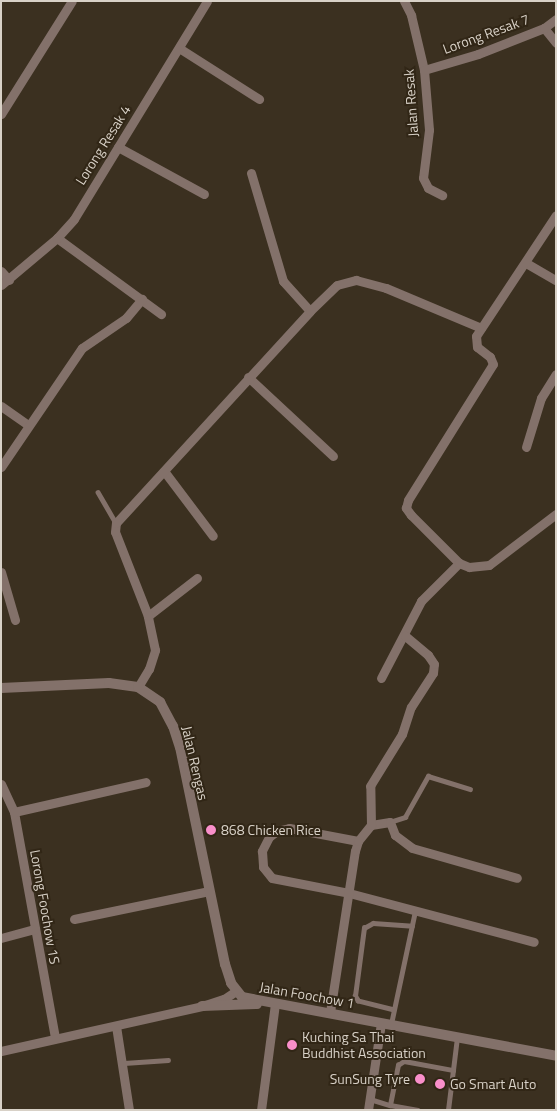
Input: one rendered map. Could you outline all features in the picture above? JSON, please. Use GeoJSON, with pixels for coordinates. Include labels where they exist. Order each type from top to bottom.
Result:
{"type":"FeatureCollection","features":[{"type":"Feature","properties":{"kind":"street"},"geometry":{"type":"LineString","coordinates":[[1,114],[72,1]]}},
{"type":"Feature","properties":{"kind":"street","name":"Lorong Resak 4"},"geometry":{"type":"LineString","coordinates":[[5,283],[57,238],[74,219],[207,1]]}},
{"type":"Feature","properties":{"kind":"street","name":"Jalan Resak"},"geometry":{"type":"LineString","coordinates":[[404,1],[411,15],[424,70],[429,130],[423,178],[428,188],[442,195]]}},
{"type":"Feature","properties":{"kind":"street","name":"Lorong Resak 7"},"geometry":{"type":"LineString","coordinates":[[424,70],[478,54],[544,28],[556,19]]}},
{"type":"Feature","properties":{"kind":"street"},"geometry":{"type":"LineString","coordinates":[[544,28],[556,43]]}},
{"type":"Feature","properties":{"kind":"street"},"geometry":{"type":"LineString","coordinates":[[179,48],[259,99]]}},
{"type":"Feature","properties":{"kind":"street"},"geometry":{"type":"LineString","coordinates":[[118,147],[204,194]]}},
{"type":"Feature","properties":{"kind":"street"},"geometry":{"type":"LineString","coordinates":[[251,173],[283,281],[310,311]]}},
{"type":"Feature","properties":{"kind":"street"},"geometry":{"type":"LineString","coordinates":[[556,215],[526,263],[481,328],[476,344],[490,357],[493,364],[433,458],[406,508],[459,563],[469,567],[489,564],[556,514]]}},
{"type":"Feature","properties":{"kind":"street"},"geometry":{"type":"LineString","coordinates":[[57,238],[161,314]]}},
{"type":"Feature","properties":{"kind":"street"},"geometry":{"type":"LineString","coordinates":[[526,263],[556,280]]}},
{"type":"Feature","properties":{"kind":"street"},"geometry":{"type":"LineString","coordinates":[[1,271],[5,283]]}},
{"type":"Feature","properties":{"kind":"street"},"geometry":{"type":"LineString","coordinates":[[1,688],[109,683],[138,686],[149,669],[155,650],[148,616],[115,532],[116,523],[248,377],[310,311],[337,286],[356,280],[386,288],[481,328]]}},
{"type":"Feature","properties":{"kind":"street"},"geometry":{"type":"LineString","coordinates":[[1,467],[27,424],[82,348],[126,318],[142,299]]}},
{"type":"Feature","properties":{"kind":"street"},"geometry":{"type":"LineString","coordinates":[[526,447],[541,398],[556,374]]}},
{"type":"Feature","properties":{"kind":"street"},"geometry":{"type":"LineString","coordinates":[[248,377],[333,456]]}},
{"type":"Feature","properties":{"kind":"street"},"geometry":{"type":"LineString","coordinates":[[1,406],[27,424]]}},
{"type":"Feature","properties":{"kind":"street"},"geometry":{"type":"LineString","coordinates":[[164,471],[213,536]]}},
{"type":"Feature","properties":{"kind":"street"},"geometry":{"type":"LineString","coordinates":[[381,678],[405,636],[408,623],[421,601],[459,563]]}},
{"type":"Feature","properties":{"kind":"street"},"geometry":{"type":"LineString","coordinates":[[1,572],[15,620]]}},
{"type":"Feature","properties":{"kind":"street"},"geometry":{"type":"LineString","coordinates":[[148,616],[197,578]]}},
{"type":"Feature","properties":{"kind":"street"},"geometry":{"type":"LineString","coordinates":[[371,826],[370,786],[402,734],[410,706],[433,673],[434,664],[428,655],[405,636]]}},
{"type":"Feature","properties":{"kind":"street","name":"Jalan Rengas"},"geometry":{"type":"LineString","coordinates":[[138,686],[160,702],[173,726],[225,964],[236,992]]}},
{"type":"Feature","properties":{"kind":"street"},"geometry":{"type":"LineString","coordinates":[[14,812],[146,782]]}},
{"type":"Feature","properties":{"kind":"street","name":"Lorong Foochow 1S"},"geometry":{"type":"LineString","coordinates":[[1,784],[14,812],[55,1038]]}},
{"type":"Feature","properties":{"kind":"street"},"geometry":{"type":"LineString","coordinates":[[330,1012],[358,841],[371,826],[390,822],[395,836],[412,848],[517,878]]}},
{"type":"Feature","properties":{"kind":"street"},"geometry":{"type":"LineString","coordinates":[[358,841],[289,828],[277,830],[269,837],[262,851],[263,868],[272,878],[349,893],[534,942]]}},
{"type":"Feature","properties":{"kind":"street"},"geometry":{"type":"LineString","coordinates":[[74,919],[209,891]]}},
{"type":"Feature","properties":{"kind":"street"},"geometry":{"type":"LineString","coordinates":[[1,938],[35,929]]}},
{"type":"Feature","properties":{"kind":"street"},"geometry":{"type":"LineString","coordinates":[[1,1051],[202,1006],[224,999],[236,992]]}},
{"type":"Feature","properties":{"kind":"street","name":"Jalan Foochow 1"},"geometry":{"type":"LineString","coordinates":[[236,992],[242,997],[330,1012],[556,1056]]}},
{"type":"Feature","properties":{"kind":"street"},"geometry":{"type":"LineString","coordinates":[[202,1006],[270,1002],[261,1110]]}},
{"type":"Feature","properties":{"kind":"street"},"geometry":{"type":"LineString","coordinates":[[368,1110],[386,1024]]}},
{"type":"Feature","properties":{"kind":"street"},"geometry":{"type":"LineString","coordinates":[[116,1026],[124,1063],[130,1110]]}},
{"type":"Feature","properties":{"kind":"lane"},"geometry":{"type":"LineString","coordinates":[[98,492],[116,523]]}},
{"type":"Feature","properties":{"kind":"lane"},"geometry":{"type":"LineString","coordinates":[[390,822],[405,817],[428,776],[470,789]]}},
{"type":"Feature","properties":{"kind":"lane"},"geometry":{"type":"LineString","coordinates":[[386,1024],[394,1010],[416,911]]}},
{"type":"Feature","properties":{"kind":"lane"},"geometry":{"type":"LineString","coordinates":[[394,1010],[358,1001],[355,996],[364,928],[373,922],[412,926]]}},
{"type":"Feature","properties":{"kind":"lane"},"geometry":{"type":"LineString","coordinates":[[448,1110],[457,1038]]}},
{"type":"Feature","properties":{"kind":"lane"},"geometry":{"type":"LineString","coordinates":[[124,1063],[168,1060]]}},
{"type":"Feature","properties":{"kind":"lane"},"geometry":{"type":"LineString","coordinates":[[390,1105],[398,1065],[404,1061],[453,1070]]}},
{"type":"Feature","properties":{"kind":"lane"},"geometry":{"type":"LineString","coordinates":[[370,1099],[418,1110]]}},
{"type":"Feature","properties":{"kind":"place","name":"868 Chicken Rice"},"geometry":{"type":"Point","coordinates":[211,830]}},
{"type":"Feature","properties":{"kind":"place","name":"Kuching Sa Thai Buddhist Association"},"geometry":{"type":"Point","coordinates":[292,1045]}},
{"type":"Feature","properties":{"kind":"place","name":"SunSung Tyre"},"geometry":{"type":"Point","coordinates":[420,1079]}},
{"type":"Feature","properties":{"kind":"place","name":"Go Smart Auto"},"geometry":{"type":"Point","coordinates":[440,1084]}}]}
